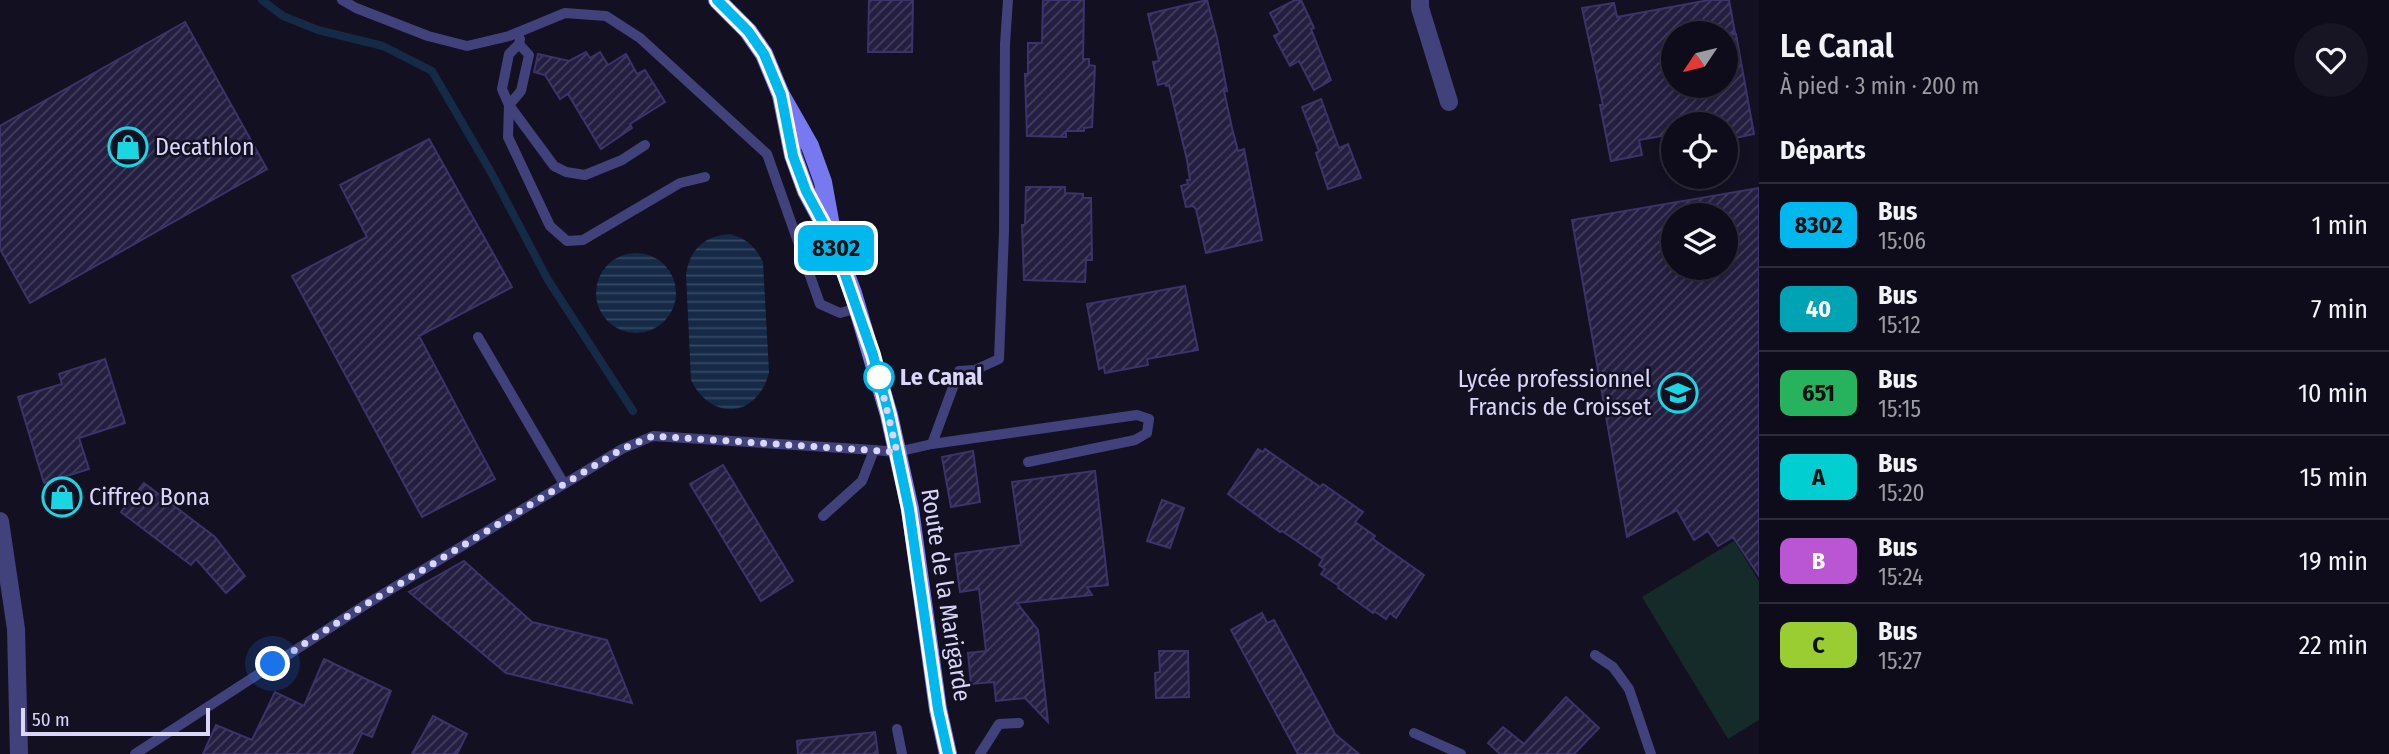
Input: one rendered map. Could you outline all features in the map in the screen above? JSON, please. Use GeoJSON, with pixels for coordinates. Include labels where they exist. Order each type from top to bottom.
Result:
{"type":"FeatureCollection","features":[{"type":"Feature","properties":{"kind":"main road","name":"Route de la Marigarde"},"geometry":{"type":"LineString","coordinates":[[717,0],[748,31],[764,54],[781,95],[793,156],[806,191],[834,243],[858,308],[879,377],[909,509],[938,709],[948,754]]}},
{"type":"Feature","properties":{"kind":"street"},"geometry":{"type":"LineString","coordinates":[[1420,0],[1420,8],[1449,102]]}},
{"type":"Feature","properties":{"kind":"street"},"geometry":{"type":"LineString","coordinates":[[0,521],[16,629],[19,754]]}},
{"type":"Feature","properties":{"kind":"lane"},"geometry":{"type":"LineString","coordinates":[[342,0],[428,36],[467,46],[522,31],[565,13],[606,16],[640,38],[767,154],[820,304],[840,313],[858,308]]}},
{"type":"Feature","properties":{"kind":"lane"},"geometry":{"type":"LineString","coordinates":[[932,444],[960,372],[975,370],[999,359],[1008,0]]}},
{"type":"Feature","properties":{"kind":"lane"},"geometry":{"type":"LineString","coordinates":[[522,31],[519,44],[509,54],[502,89],[509,105],[554,166],[566,172],[585,174],[622,160],[645,145]]}},
{"type":"Feature","properties":{"kind":"lane"},"geometry":{"type":"LineString","coordinates":[[519,44],[529,55],[521,91],[509,105],[508,137],[550,226],[567,241],[583,240],[680,183],[705,177]]}},
{"type":"Feature","properties":{"kind":"lane"},"geometry":{"type":"LineString","coordinates":[[478,337],[564,484]]}},
{"type":"Feature","properties":{"kind":"lane"},"geometry":{"type":"LineString","coordinates":[[135,754],[365,605],[622,449],[653,436],[897,452],[932,444],[1137,415],[1149,419],[1147,433],[1135,440],[1028,462]]}},
{"type":"Feature","properties":{"kind":"lane"},"geometry":{"type":"LineString","coordinates":[[823,516],[862,481],[874,450]]}},
{"type":"Feature","properties":{"kind":"lane"},"geometry":{"type":"LineString","coordinates":[[1595,655],[1613,667],[1629,689],[1651,754]]}},
{"type":"Feature","properties":{"kind":"lane"},"geometry":{"type":"LineString","coordinates":[[980,754],[999,724],[1019,723]]}},
{"type":"Feature","properties":{"kind":"lane"},"geometry":{"type":"LineString","coordinates":[[897,729],[902,754]]}},
{"type":"Feature","properties":{"kind":"lane"},"geometry":{"type":"LineString","coordinates":[[1414,733],[1461,754]]}},
{"type":"Feature","properties":{"kind":"green space"},"geometry":{"type":"Polygon","coordinates":[[[1734,541],[1759,581],[1759,720],[1728,739],[1642,597],[1734,541]]]}},
{"type":"Feature","properties":{"kind":"water"},"geometry":{"type":"Polygon","coordinates":[[[730,234],[750,244],[763,262],[769,372],[755,399],[745,406],[733,409],[710,403],[691,380],[686,274],[691,257],[700,245],[721,235],[730,234]]]}},
{"type":"Feature","properties":{"kind":"water"},"geometry":{"type":"Polygon","coordinates":[[[636,253],[651,256],[664,265],[673,278],[676,293],[673,308],[664,321],[651,330],[636,333],[621,330],[608,321],[599,308],[596,293],[599,278],[608,265],[621,256],[636,253]]]}},
{"type":"Feature","properties":{"kind":"building"},"geometry":{"type":"Polygon","coordinates":[[[869,0],[913,0],[912,52],[868,52],[869,0]]]}},
{"type":"Feature","properties":{"kind":"building"},"geometry":{"type":"Polygon","coordinates":[[[1043,0],[1084,0],[1083,59],[1089,59],[1089,65],[1095,66],[1092,127],[1084,128],[1084,131],[1066,131],[1066,137],[1027,136],[1025,74],[1028,74],[1028,43],[1042,43],[1043,0]]]}},
{"type":"Feature","properties":{"kind":"building"},"geometry":{"type":"Polygon","coordinates":[[[1207,0],[1217,38],[1232,128],[1238,151],[1244,149],[1262,240],[1206,253],[1196,209],[1193,206],[1186,207],[1181,186],[1188,184],[1187,180],[1190,180],[1187,160],[1169,85],[1158,85],[1153,62],[1159,61],[1148,14],[1207,0]]]}},
{"type":"Feature","properties":{"kind":"building"},"geometry":{"type":"Polygon","coordinates":[[[1295,0],[1301,0],[1314,28],[1311,29],[1331,80],[1314,90],[1299,61],[1290,66],[1274,36],[1280,33],[1270,13],[1295,0]]]}},
{"type":"Feature","properties":{"kind":"building"},"geometry":{"type":"Polygon","coordinates":[[[1709,0],[1729,0],[1733,21],[1661,21],[1661,98],[1738,98],[1738,45],[1754,134],[1738,137],[1738,112],[1661,112],[1661,136],[1639,140],[1642,155],[1611,161],[1600,105],[1603,105],[1582,8],[1614,3],[1617,17],[1709,0]]]}},
{"type":"Feature","properties":{"kind":"building","name":"Decathlon"},"geometry":{"type":"Polygon","coordinates":[[[185,22],[267,169],[30,303],[0,249],[0,126],[185,22]]]}},
{"type":"Feature","properties":{"kind":"building"},"geometry":{"type":"Polygon","coordinates":[[[586,52],[590,58],[600,52],[608,65],[626,54],[637,74],[645,70],[665,102],[630,124],[632,128],[601,149],[568,94],[560,99],[545,75],[534,72],[538,54],[569,61],[586,52]]]}},
{"type":"Feature","properties":{"kind":"building"},"geometry":{"type":"Polygon","coordinates":[[[1321,99],[1339,148],[1348,144],[1361,178],[1328,189],[1316,153],[1319,151],[1302,107],[1321,99]]]}},
{"type":"Feature","properties":{"kind":"building"},"geometry":{"type":"Polygon","coordinates":[[[429,139],[512,287],[419,336],[495,479],[422,517],[292,276],[367,237],[340,185],[429,139]]]}},
{"type":"Feature","properties":{"kind":"building"},"geometry":{"type":"Polygon","coordinates":[[[1026,187],[1065,187],[1065,193],[1083,194],[1083,198],[1091,198],[1092,260],[1086,260],[1085,282],[1024,280],[1022,225],[1025,225],[1026,187]]]}},
{"type":"Feature","properties":{"kind":"building","name":"Lycée professionnel Francis de Croisset"},"geometry":{"type":"Polygon","coordinates":[[[1759,188],[1759,576],[1733,537],[1718,546],[1708,531],[1694,540],[1677,510],[1627,537],[1572,220],[1661,205],[1661,280],[1738,280],[1738,203],[1671,203],[1759,188]]]}},
{"type":"Feature","properties":{"kind":"building"},"geometry":{"type":"Polygon","coordinates":[[[1185,286],[1198,350],[1147,359],[1148,365],[1105,373],[1104,367],[1099,369],[1087,304],[1185,286]]]}},
{"type":"Feature","properties":{"kind":"building"},"geometry":{"type":"Polygon","coordinates":[[[105,359],[125,423],[79,438],[89,469],[44,483],[18,397],[62,384],[59,374],[105,359]]]}},
{"type":"Feature","properties":{"kind":"building"},"geometry":{"type":"Polygon","coordinates":[[[1258,449],[1263,452],[1265,449],[1320,487],[1323,484],[1363,512],[1355,522],[1375,536],[1373,539],[1424,575],[1396,618],[1390,613],[1386,619],[1374,611],[1373,613],[1338,588],[1339,586],[1321,574],[1325,569],[1319,565],[1323,559],[1228,494],[1258,449]]]}},
{"type":"Feature","properties":{"kind":"building"},"geometry":{"type":"Polygon","coordinates":[[[973,451],[980,502],[951,507],[942,457],[973,451]]]}},
{"type":"Feature","properties":{"kind":"building"},"geometry":{"type":"Polygon","coordinates":[[[723,465],[793,581],[761,601],[690,484],[723,465]]]}},
{"type":"Feature","properties":{"kind":"building"},"geometry":{"type":"Polygon","coordinates":[[[1095,471],[1108,585],[1087,587],[1092,595],[1017,603],[1038,630],[1048,722],[1025,698],[996,701],[994,682],[971,684],[968,653],[986,651],[979,589],[960,592],[955,554],[1021,545],[1012,482],[1095,471]]]}},
{"type":"Feature","properties":{"kind":"building"},"geometry":{"type":"Polygon","coordinates":[[[144,483],[215,537],[245,576],[226,593],[196,559],[191,565],[121,512],[144,483]]]}},
{"type":"Feature","properties":{"kind":"building"},"geometry":{"type":"Polygon","coordinates":[[[1162,500],[1184,508],[1170,548],[1147,541],[1162,500]]]}},
{"type":"Feature","properties":{"kind":"building"},"geometry":{"type":"Polygon","coordinates":[[[464,561],[532,622],[607,640],[632,703],[506,673],[409,592],[464,561]]]}},
{"type":"Feature","properties":{"kind":"building"},"geometry":{"type":"Polygon","coordinates":[[[1262,613],[1267,623],[1274,620],[1335,734],[1359,754],[1298,754],[1231,630],[1262,613]]]}},
{"type":"Feature","properties":{"kind":"building"},"geometry":{"type":"Polygon","coordinates":[[[1159,651],[1188,651],[1189,697],[1156,698],[1155,673],[1160,672],[1159,651]]]}},
{"type":"Feature","properties":{"kind":"building"},"geometry":{"type":"Polygon","coordinates":[[[324,659],[391,691],[372,737],[362,733],[352,754],[203,754],[216,725],[252,740],[275,692],[304,706],[324,659]]]}},
{"type":"Feature","properties":{"kind":"building"},"geometry":{"type":"Polygon","coordinates":[[[1566,697],[1599,728],[1574,754],[1500,754],[1488,743],[1503,727],[1524,744],[1566,697]]]}},
{"type":"Feature","properties":{"kind":"building"},"geometry":{"type":"Polygon","coordinates":[[[433,716],[467,734],[457,754],[412,754],[433,716]]]}},
{"type":"Feature","properties":{"kind":"building"},"geometry":{"type":"Polygon","coordinates":[[[875,732],[878,754],[798,754],[797,741],[875,732]]]}},
{"type":"Feature","properties":{"kind":"waterway"},"geometry":{"type":"LineString","coordinates":[[262,0],[283,16],[318,30],[383,46],[432,71],[492,174],[548,280],[633,411]]}},
{"type":"Feature","properties":{"kind":"bus line","name":"8302"},"geometry":{"type":"LineString","coordinates":[[717,0],[748,31],[764,54],[781,95],[793,156],[806,191],[834,243],[873,355],[909,509],[926,611],[938,709],[948,754]]}},
{"type":"Feature","properties":{"kind":"place","name":"Decathlon"},"geometry":{"type":"Point","coordinates":[128,147]}},
{"type":"Feature","properties":{"kind":"place","name":"Le Canal"},"geometry":{"type":"Point","coordinates":[879,377]}},
{"type":"Feature","properties":{"kind":"place","name":"Lycée professionnel Francis de Croisset"},"geometry":{"type":"Point","coordinates":[1678,393]}},
{"type":"Feature","properties":{"kind":"place","name":"Ciffreo Bona"},"geometry":{"type":"Point","coordinates":[62,497]}},
{"type":"Feature","properties":{"kind":"route"},"geometry":{"type":"LineString","coordinates":[[273,664],[622,449],[653,436],[897,452],[879,377]]}}]}
